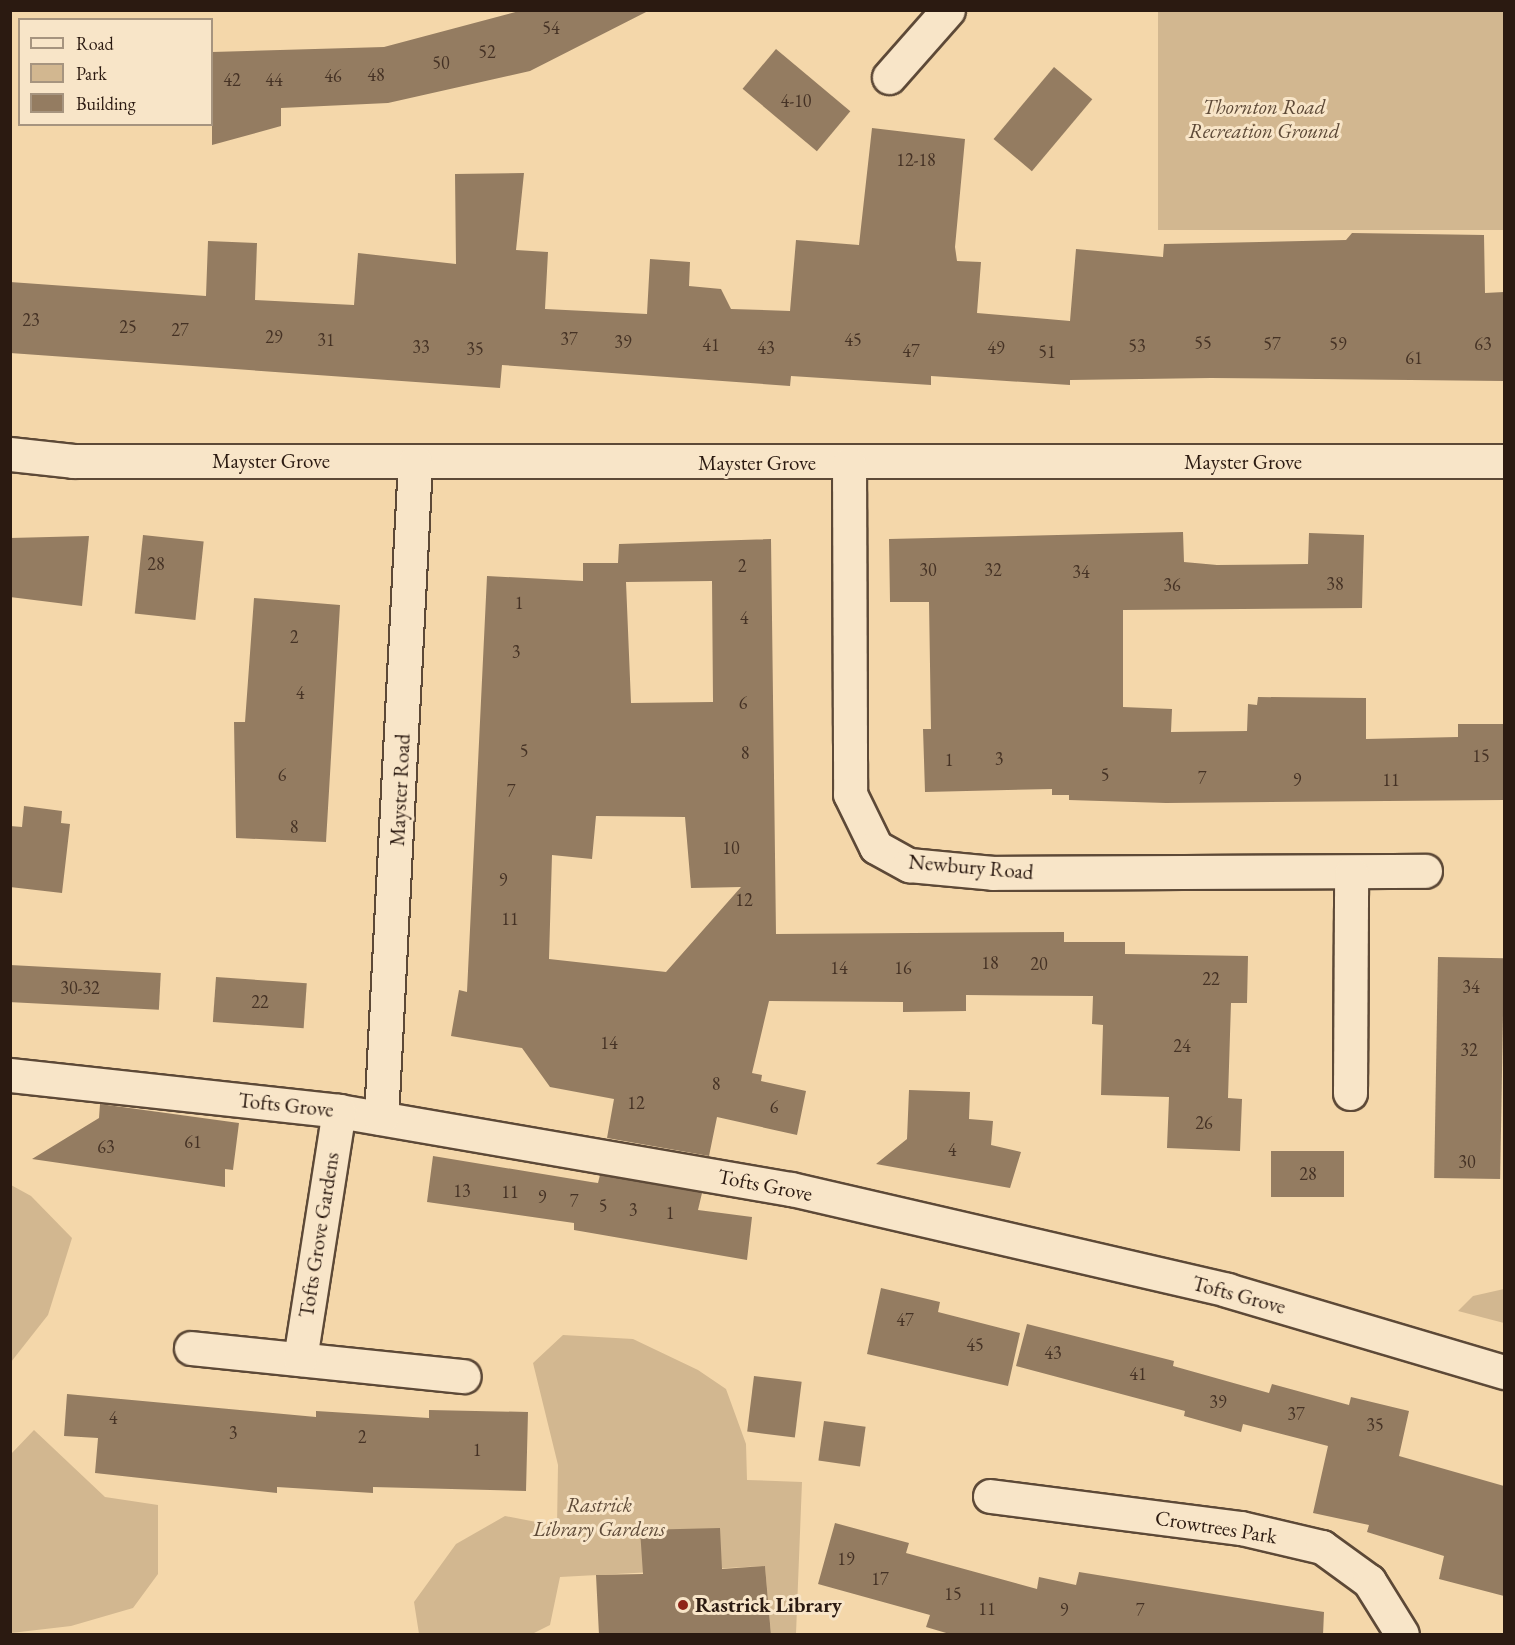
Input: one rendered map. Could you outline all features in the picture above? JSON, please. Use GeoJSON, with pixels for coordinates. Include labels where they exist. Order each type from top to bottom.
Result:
{"type":"FeatureCollection","features":[{"type":"Feature","properties":{"kind":"street"},"geometry":{"type":"LineString","coordinates":[[889,77],[934,15]]}},
{"type":"Feature","properties":{"kind":"street","name":"Mayster Grove"},"geometry":{"type":"LineString","coordinates":[[10,454],[73,461],[849,464],[1504,461]]}},
{"type":"Feature","properties":{"kind":"street","name":"Mayster Road"},"geometry":{"type":"LineString","coordinates":[[381,1118],[415,462]]}},
{"type":"Feature","properties":{"kind":"street","name":"Newbury Road"},"geometry":{"type":"LineString","coordinates":[[849,464],[850,794],[876,847],[909,865],[993,873],[1425,871]]}},
{"type":"Feature","properties":{"kind":"street"},"geometry":{"type":"LineString","coordinates":[[1350,1093],[1351,873]]}},
{"type":"Feature","properties":{"kind":"street","name":"Tofts Grove"},"geometry":{"type":"LineString","coordinates":[[10,1075],[339,1111],[803,1192],[1227,1290],[1504,1372]]}},
{"type":"Feature","properties":{"kind":"street","name":"Tofts Grove Gardens"},"geometry":{"type":"LineString","coordinates":[[300,1359],[339,1111]]}},
{"type":"Feature","properties":{"kind":"street"},"geometry":{"type":"LineString","coordinates":[[191,1348],[464,1376]]}},
{"type":"Feature","properties":{"kind":"street","name":"Crowtrees Park"},"geometry":{"type":"LineString","coordinates":[[990,1496],[1241,1528],[1322,1547],[1369,1581],[1402,1635]]}},
{"type":"Feature","properties":{"kind":"green space","name":"Thornton Road Recreation Ground"},"geometry":{"type":"Polygon","coordinates":[[[1158,11],[1504,11],[1504,230],[1158,230],[1158,11]]]}},
{"type":"Feature","properties":{"kind":"green space"},"geometry":{"type":"Polygon","coordinates":[[[11,1185],[31,1196],[72,1238],[48,1315],[11,1362],[11,1185]]]}},
{"type":"Feature","properties":{"kind":"green space"},"geometry":{"type":"Polygon","coordinates":[[[1504,1289],[1504,1323],[1458,1311],[1473,1296],[1504,1289]]]}},
{"type":"Feature","properties":{"kind":"green space","name":"Rastrick Library Gardens"},"geometry":{"type":"Polygon","coordinates":[[[563,1335],[633,1339],[698,1370],[726,1389],[746,1444],[747,1480],[802,1482],[796,1634],[771,1634],[765,1566],[560,1577],[550,1625],[532,1634],[419,1634],[414,1602],[456,1544],[505,1516],[557,1526],[558,1465],[533,1363],[563,1335]]]}},
{"type":"Feature","properties":{"kind":"green space"},"geometry":{"type":"Polygon","coordinates":[[[34,1430],[105,1497],[158,1505],[158,1574],[133,1608],[71,1626],[11,1633],[11,1454],[34,1430]]]}},
{"type":"Feature","properties":{"kind":"building"},"geometry":{"type":"Polygon","coordinates":[[[523,10],[650,10],[530,71],[388,103],[281,108],[281,126],[212,145],[213,52],[384,47],[523,10]]]}},
{"type":"Feature","properties":{"kind":"building"},"geometry":{"type":"Polygon","coordinates":[[[776,49],[850,111],[817,151],[743,89],[776,49]]]}},
{"type":"Feature","properties":{"kind":"building"},"geometry":{"type":"Polygon","coordinates":[[[1054,67],[1092,99],[1032,171],[994,139],[1054,67]]]}},
{"type":"Feature","properties":{"kind":"building"},"geometry":{"type":"Polygon","coordinates":[[[872,128],[965,139],[955,247],[957,261],[981,262],[977,313],[1070,321],[1076,249],[1163,257],[1164,244],[1346,240],[1352,233],[1484,235],[1485,293],[1504,292],[1504,381],[1211,378],[1070,380],[1070,385],[931,376],[931,385],[791,376],[790,386],[502,365],[500,388],[10,353],[10,282],[206,296],[208,241],[257,243],[255,300],[354,305],[358,253],[456,264],[455,174],[524,173],[516,250],[548,252],[545,309],[647,314],[650,259],[690,262],[689,286],[721,289],[731,309],[790,311],[796,240],[859,245],[872,128]]]}},
{"type":"Feature","properties":{"kind":"building"},"geometry":{"type":"Polygon","coordinates":[[[1183,532],[1184,562],[1217,565],[1308,564],[1309,533],[1364,535],[1362,608],[1123,610],[1123,707],[1172,709],[1171,732],[1247,731],[1248,704],[1257,705],[1258,697],[1366,698],[1366,739],[1458,737],[1458,724],[1504,724],[1504,800],[1166,803],[1069,800],[1069,795],[1052,795],[1052,789],[925,792],[923,729],[931,729],[929,602],[890,602],[889,539],[1183,532]]]}},
{"type":"Feature","properties":{"kind":"building"},"geometry":{"type":"Polygon","coordinates":[[[143,535],[204,541],[195,620],[135,614],[143,535]]]}},
{"type":"Feature","properties":{"kind":"building"},"geometry":{"type":"Polygon","coordinates":[[[89,536],[82,606],[10,597],[10,538],[89,536]]]}},
{"type":"Feature","properties":{"kind":"building"},"geometry":{"type":"Polygon","coordinates":[[[771,539],[776,934],[1064,932],[1064,942],[1125,942],[1125,954],[1248,956],[1247,1003],[1231,1003],[1228,1098],[1242,1099],[1240,1151],[1167,1148],[1169,1097],[1101,1095],[1103,1025],[1092,1024],[1093,996],[966,995],[966,1011],[903,1012],[903,1002],[769,1001],[752,1073],[762,1075],[761,1081],[806,1091],[797,1135],[717,1117],[709,1156],[607,1138],[614,1099],[550,1087],[522,1048],[451,1036],[459,990],[467,992],[487,576],[583,581],[583,563],[618,563],[619,544],[771,539]],[[712,581],[626,582],[631,703],[713,702],[712,581]],[[596,816],[592,859],[552,855],[549,959],[666,972],[741,887],[691,888],[685,817],[596,816]]]}},
{"type":"Feature","properties":{"kind":"building"},"geometry":{"type":"Polygon","coordinates":[[[254,598],[340,605],[326,842],[236,838],[234,722],[245,722],[254,598]]]}},
{"type":"Feature","properties":{"kind":"building"},"geometry":{"type":"Polygon","coordinates":[[[24,806],[62,811],[61,823],[70,824],[62,893],[10,887],[10,826],[22,827],[24,806]]]}},
{"type":"Feature","properties":{"kind":"building"},"geometry":{"type":"Polygon","coordinates":[[[1438,957],[1504,958],[1500,1179],[1434,1178],[1438,957]]]}},
{"type":"Feature","properties":{"kind":"building"},"geometry":{"type":"Polygon","coordinates":[[[10,965],[161,973],[159,1010],[10,1002],[10,965]]]}},
{"type":"Feature","properties":{"kind":"building"},"geometry":{"type":"Polygon","coordinates":[[[216,977],[307,983],[304,1028],[213,1022],[216,977]]]}},
{"type":"Feature","properties":{"kind":"building"},"geometry":{"type":"Polygon","coordinates":[[[909,1090],[970,1092],[969,1119],[993,1121],[991,1145],[1021,1152],[1010,1188],[876,1164],[907,1139],[909,1090]]]}},
{"type":"Feature","properties":{"kind":"building"},"geometry":{"type":"Polygon","coordinates":[[[100,1104],[239,1123],[233,1170],[225,1169],[225,1187],[32,1159],[99,1118],[100,1104]]]}},
{"type":"Feature","properties":{"kind":"building"},"geometry":{"type":"Polygon","coordinates":[[[1271,1151],[1344,1151],[1344,1197],[1271,1197],[1271,1151]]]}},
{"type":"Feature","properties":{"kind":"building"},"geometry":{"type":"Polygon","coordinates":[[[433,1156],[598,1183],[600,1175],[702,1193],[698,1210],[752,1217],[747,1260],[574,1230],[574,1223],[427,1202],[433,1156]]]}},
{"type":"Feature","properties":{"kind":"building"},"geometry":{"type":"Polygon","coordinates":[[[881,1288],[940,1302],[938,1312],[1020,1333],[1008,1386],[867,1354],[881,1288]]]}},
{"type":"Feature","properties":{"kind":"building"},"geometry":{"type":"Polygon","coordinates":[[[1027,1324],[1174,1361],[1173,1366],[1269,1393],[1272,1384],[1349,1405],[1351,1397],[1409,1411],[1399,1456],[1504,1486],[1504,1596],[1439,1579],[1444,1556],[1367,1532],[1369,1525],[1313,1513],[1328,1446],[1243,1424],[1241,1432],[1184,1416],[1185,1411],[1016,1366],[1027,1324]]]}},
{"type":"Feature","properties":{"kind":"building"},"geometry":{"type":"Polygon","coordinates":[[[754,1376],[802,1382],[795,1437],[747,1432],[754,1376]]]}},
{"type":"Feature","properties":{"kind":"building"},"geometry":{"type":"Polygon","coordinates":[[[67,1394],[316,1417],[316,1411],[429,1418],[429,1410],[528,1412],[526,1491],[373,1487],[373,1493],[277,1487],[277,1493],[95,1473],[98,1438],[64,1436],[67,1394]]]}},
{"type":"Feature","properties":{"kind":"building"},"geometry":{"type":"Polygon","coordinates":[[[824,1421],[866,1427],[860,1466],[818,1461],[824,1421]]]}},
{"type":"Feature","properties":{"kind":"building"},"geometry":{"type":"Polygon","coordinates":[[[835,1523],[909,1543],[906,1553],[1037,1589],[1039,1577],[1076,1585],[1079,1572],[1324,1612],[1323,1635],[953,1635],[926,1627],[930,1615],[818,1584],[835,1523]]]}},
{"type":"Feature","properties":{"kind":"building","name":"Rastrick Library"},"geometry":{"type":"Polygon","coordinates":[[[720,1528],[722,1569],[765,1566],[771,1635],[599,1635],[596,1575],[643,1574],[640,1530],[720,1528]]]}},
{"type":"Feature","properties":{"kind":"place","name":"Rastrick Library"},"geometry":{"type":"Point","coordinates":[683,1605]}}]}
